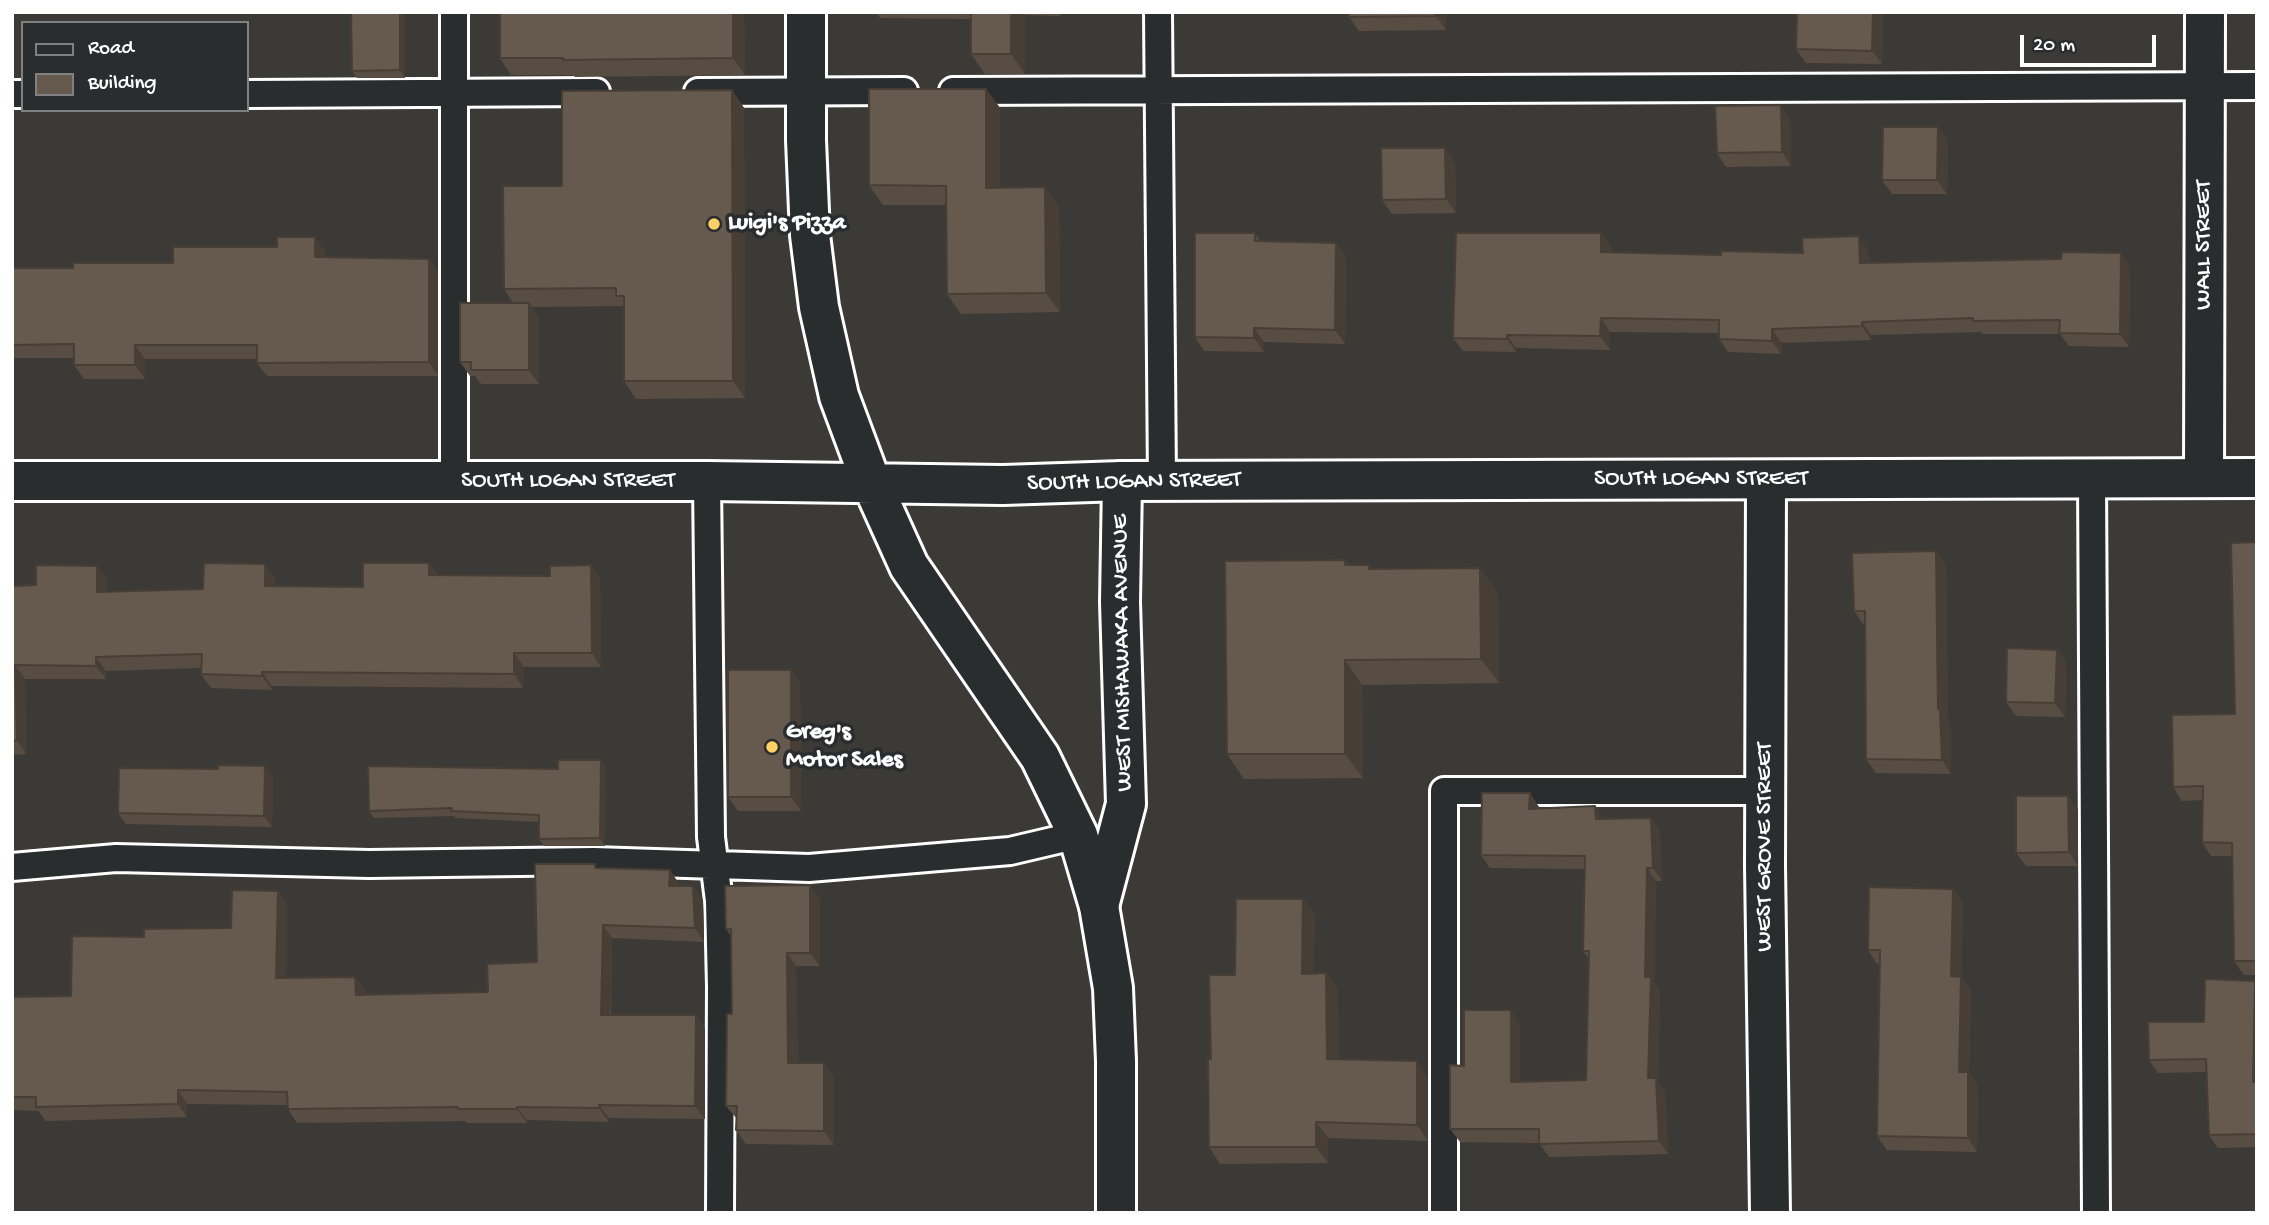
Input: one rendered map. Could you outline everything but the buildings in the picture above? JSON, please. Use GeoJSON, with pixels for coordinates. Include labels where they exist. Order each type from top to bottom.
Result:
{"type":"FeatureCollection","features":[{"type":"Feature","properties":{"kind":"street","name":"WEST MISHAWAKA AVENUE"},"geometry":{"type":"LineString","coordinates":[[806,12],[810,235],[819,307],[839,396],[871,482],[909,566],[1040,757],[1078,835],[1099,906],[1113,988],[1116,1213]]}},
{"type":"Feature","properties":{"kind":"street","name":"WALL STREET"},"geometry":{"type":"LineString","coordinates":[[2204,478],[2205,12]]}},
{"type":"Feature","properties":{"kind":"street","name":"SOUTH LOGAN STREET"},"geometry":{"type":"LineString","coordinates":[[12,481],[707,481],[1003,485],[1122,481],[2257,478]]}},
{"type":"Feature","properties":{"kind":"street","name":"WEST MISHAWAKA AVENUE"},"geometry":{"type":"LineString","coordinates":[[1099,906],[1126,803],[1120,602],[1122,481]]}},
{"type":"Feature","properties":{"kind":"street","name":"WEST GROVE STREET"},"geometry":{"type":"LineString","coordinates":[[1766,481],[1765,791],[1770,1213]]}},
{"type":"Feature","properties":{"kind":"lane"},"geometry":{"type":"LineString","coordinates":[[454,12],[454,483]]}},
{"type":"Feature","properties":{"kind":"lane"},"geometry":{"type":"LineString","coordinates":[[1158,12],[1162,481]]}},
{"type":"Feature","properties":{"kind":"lane"},"geometry":{"type":"LineString","coordinates":[[675,92],[2257,86]]}},
{"type":"Feature","properties":{"kind":"lane"},"geometry":{"type":"LineString","coordinates":[[248,94],[620,92]]}},
{"type":"Feature","properties":{"kind":"lane"},"geometry":{"type":"LineString","coordinates":[[2092,479],[2096,1213]]}},
{"type":"Feature","properties":{"kind":"lane"},"geometry":{"type":"LineString","coordinates":[[707,481],[711,837],[719,901],[721,987],[720,1213]]}},
{"type":"Feature","properties":{"kind":"lane"},"geometry":{"type":"LineString","coordinates":[[1444,1213],[1444,791],[1765,791]]}},
{"type":"Feature","properties":{"kind":"lane"},"geometry":{"type":"LineString","coordinates":[[12,867],[116,858],[369,864],[594,861],[809,868],[1010,851],[1078,835]]}},
{"type":"Feature","properties":{"kind":"place","name":"Luigi's Pizza"},"geometry":{"type":"Point","coordinates":[714,224]}},
{"type":"Feature","properties":{"kind":"place","name":"Greg's Motor Sales"},"geometry":{"type":"Point","coordinates":[772,747]}}]}
